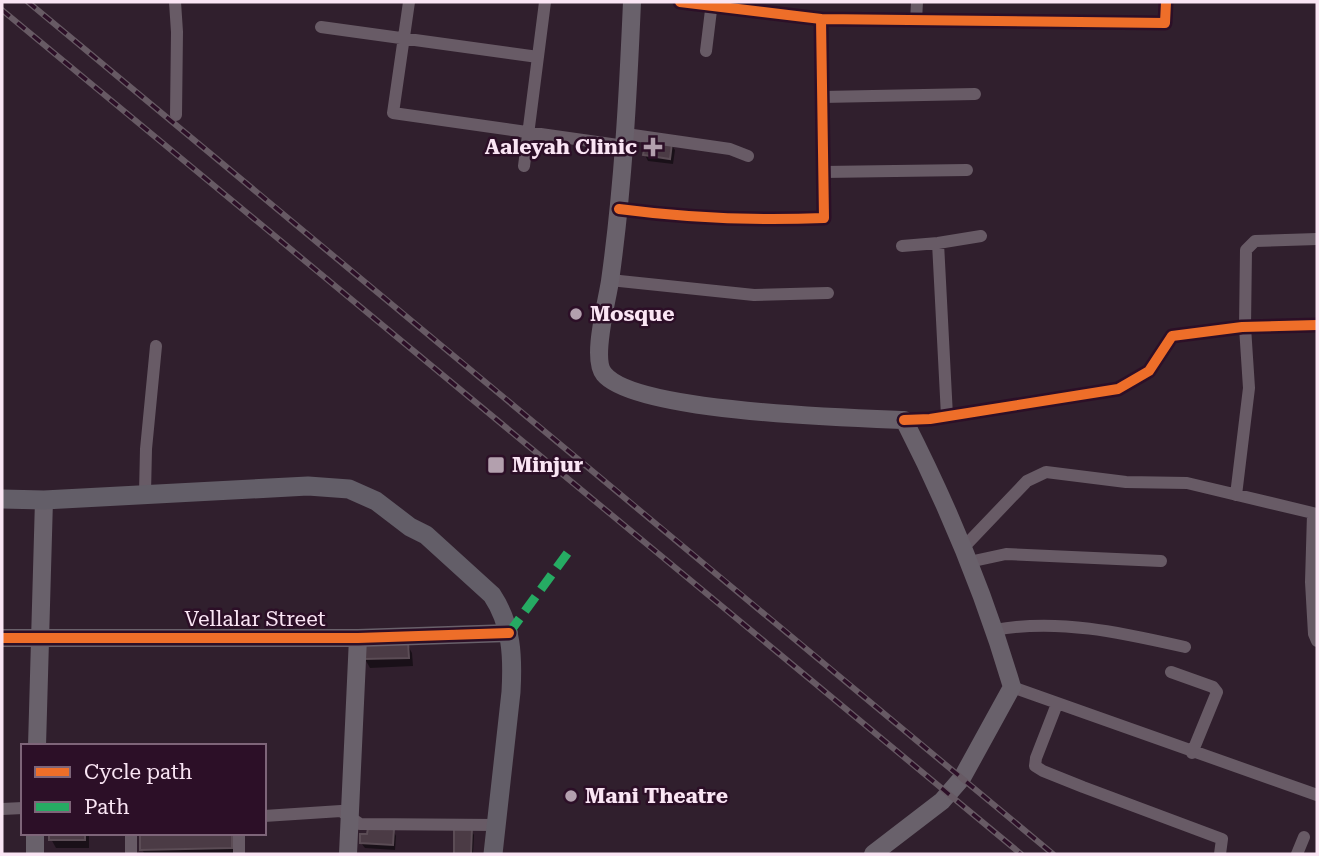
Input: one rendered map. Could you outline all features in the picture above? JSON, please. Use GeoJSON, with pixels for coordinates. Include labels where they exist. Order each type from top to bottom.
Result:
{"type":"FeatureCollection","features":[{"type":"Feature","properties":{"kind":"main road"},"geometry":{"type":"LineString","coordinates":[[632,2],[626,140],[610,280],[598,356],[600,369],[610,380],[641,393],[702,407],[855,419],[904,420],[930,471],[966,555],[995,629],[1012,687],[962,778],[942,801],[873,854]]}},
{"type":"Feature","properties":{"kind":"main road"},"geometry":{"type":"LineString","coordinates":[[2,499],[44,500],[330,486],[363,494],[426,535],[492,595],[499,606],[503,634],[513,668],[490,825],[481,854]]}},
{"type":"Feature","properties":{"kind":"main road"},"geometry":{"type":"LineString","coordinates":[[2,509],[25,508],[44,500]]}},
{"type":"Feature","properties":{"kind":"main road"},"geometry":{"type":"LineString","coordinates":[[37,744],[44,500]]}},
{"type":"Feature","properties":{"kind":"main road","name":"Vellalar Street"},"geometry":{"type":"LineString","coordinates":[[2,638],[358,638],[503,634]]}},
{"type":"Feature","properties":{"kind":"main road"},"geometry":{"type":"LineString","coordinates":[[348,854],[358,638]]}},
{"type":"Feature","properties":{"kind":"main road"},"geometry":{"type":"LineString","coordinates":[[490,825],[493,854]]}},
{"type":"Feature","properties":{"kind":"main road"},"geometry":{"type":"LineString","coordinates":[[35,835],[35,854]]}},
{"type":"Feature","properties":{"kind":"street"},"geometry":{"type":"LineString","coordinates":[[175,2],[176,115]]}},
{"type":"Feature","properties":{"kind":"street"},"geometry":{"type":"LineString","coordinates":[[410,2],[393,113],[528,133],[730,149],[748,156]]}},
{"type":"Feature","properties":{"kind":"street"},"geometry":{"type":"LineString","coordinates":[[524,166],[545,2]]}},
{"type":"Feature","properties":{"kind":"street"},"geometry":{"type":"LineString","coordinates":[[680,2],[821,19],[1165,23],[1166,2]]}},
{"type":"Feature","properties":{"kind":"street"},"geometry":{"type":"LineString","coordinates":[[916,21],[917,2]]}},
{"type":"Feature","properties":{"kind":"street"},"geometry":{"type":"LineString","coordinates":[[706,51],[712,4]]}},
{"type":"Feature","properties":{"kind":"street"},"geometry":{"type":"LineString","coordinates":[[618,209],[712,219],[764,221],[824,218],[821,19]]}},
{"type":"Feature","properties":{"kind":"street"},"geometry":{"type":"LineString","coordinates":[[321,27],[538,57]]}},
{"type":"Feature","properties":{"kind":"street"},"geometry":{"type":"LineString","coordinates":[[822,97],[975,94]]}},
{"type":"Feature","properties":{"kind":"street"},"geometry":{"type":"LineString","coordinates":[[823,172],[967,170]]}},
{"type":"Feature","properties":{"kind":"street"},"geometry":{"type":"LineString","coordinates":[[902,246],[981,236]]}},
{"type":"Feature","properties":{"kind":"street"},"geometry":{"type":"LineString","coordinates":[[1236,495],[1249,388],[1245,327],[1246,250],[1255,241],[1317,239]]}},
{"type":"Feature","properties":{"kind":"street"},"geometry":{"type":"LineString","coordinates":[[938,243],[947,416]]}},
{"type":"Feature","properties":{"kind":"street"},"geometry":{"type":"LineString","coordinates":[[610,280],[754,295],[828,293]]}},
{"type":"Feature","properties":{"kind":"street"},"geometry":{"type":"LineString","coordinates":[[904,420],[947,416],[1118,389],[1149,371],[1172,336],[1245,327],[1317,325]]}},
{"type":"Feature","properties":{"kind":"street"},"geometry":{"type":"LineString","coordinates":[[145,493],[146,449],[156,346]]}},
{"type":"Feature","properties":{"kind":"street"},"geometry":{"type":"LineString","coordinates":[[966,555],[1027,481],[1046,472],[1126,482],[1187,483],[1315,514],[1311,582],[1314,634],[1317,641]]}},
{"type":"Feature","properties":{"kind":"street"},"geometry":{"type":"LineString","coordinates":[[966,555],[1006,554],[1161,561]]}},
{"type":"Feature","properties":{"kind":"street"},"geometry":{"type":"LineString","coordinates":[[995,629],[1020,625],[1086,629],[1185,647]]}},
{"type":"Feature","properties":{"kind":"street"},"geometry":{"type":"LineString","coordinates":[[1171,672],[1217,692],[1192,753]]}},
{"type":"Feature","properties":{"kind":"street"},"geometry":{"type":"LineString","coordinates":[[1012,687],[1192,753],[1317,795]]}},
{"type":"Feature","properties":{"kind":"street"},"geometry":{"type":"LineString","coordinates":[[1056,704],[1035,765],[1043,771],[1083,787],[1222,839],[1220,854]]}},
{"type":"Feature","properties":{"kind":"street"},"geometry":{"type":"LineString","coordinates":[[2,809],[21,808]]}},
{"type":"Feature","properties":{"kind":"street"},"geometry":{"type":"LineString","coordinates":[[266,816],[341,811],[360,824],[490,825]]}},
{"type":"Feature","properties":{"kind":"street"},"geometry":{"type":"LineString","coordinates":[[131,835],[131,854]]}},
{"type":"Feature","properties":{"kind":"street"},"geometry":{"type":"LineString","coordinates":[[239,835],[239,854]]}},
{"type":"Feature","properties":{"kind":"street"},"geometry":{"type":"LineString","coordinates":[[1297,854],[1304,836]]}},
{"type":"Feature","properties":{"kind":"building"},"geometry":{"type":"Polygon","coordinates":[[[646,140],[672,143],[670,159],[643,155],[646,140]]]}},
{"type":"Feature","properties":{"kind":"building"},"geometry":{"type":"Polygon","coordinates":[[[408,642],[409,658],[363,659],[363,643],[408,642]]]}},
{"type":"Feature","properties":{"kind":"building"},"geometry":{"type":"Polygon","coordinates":[[[368,828],[394,829],[393,845],[360,843],[360,834],[367,834],[368,828]]]}},
{"type":"Feature","properties":{"kind":"building"},"geometry":{"type":"Polygon","coordinates":[[[454,828],[472,828],[471,854],[454,854],[454,828]]]}},
{"type":"Feature","properties":{"kind":"building"},"geometry":{"type":"Polygon","coordinates":[[[49,835],[85,835],[85,840],[49,840],[49,835]]]}},
{"type":"Feature","properties":{"kind":"building"},"geometry":{"type":"Polygon","coordinates":[[[140,835],[232,835],[232,848],[140,850],[140,835]]]}},
{"type":"Feature","properties":{"kind":"railway"},"geometry":{"type":"LineString","coordinates":[[28,2],[1053,854]]}},
{"type":"Feature","properties":{"kind":"railway"},"geometry":{"type":"LineString","coordinates":[[2,10],[1021,854]]}},
{"type":"Feature","properties":{"kind":"marked path"},"geometry":{"type":"LineString","coordinates":[[509,633],[569,551]]}},
{"type":"Feature","properties":{"kind":"cycle path"},"geometry":{"type":"LineString","coordinates":[[619,209],[721,218],[824,218],[821,19],[680,2]]}},
{"type":"Feature","properties":{"kind":"cycle path"},"geometry":{"type":"LineString","coordinates":[[821,19],[1165,23],[1166,2]]}},
{"type":"Feature","properties":{"kind":"cycle path"},"geometry":{"type":"LineString","coordinates":[[904,420],[930,419],[1118,389],[1149,371],[1172,336],[1242,327],[1317,325]]}},
{"type":"Feature","properties":{"kind":"cycle path"},"geometry":{"type":"LineString","coordinates":[[2,638],[358,638],[509,633]]}},
{"type":"Feature","properties":{"kind":"place","name":"Aaleyah Clinic"},"geometry":{"type":"Point","coordinates":[653,147]}},
{"type":"Feature","properties":{"kind":"place","name":"Mosque"},"geometry":{"type":"Point","coordinates":[576,314]}},
{"type":"Feature","properties":{"kind":"place","name":"Minjur"},"geometry":{"type":"Point","coordinates":[496,465]}},
{"type":"Feature","properties":{"kind":"place","name":"Mani Theatre"},"geometry":{"type":"Point","coordinates":[571,796]}}]}
